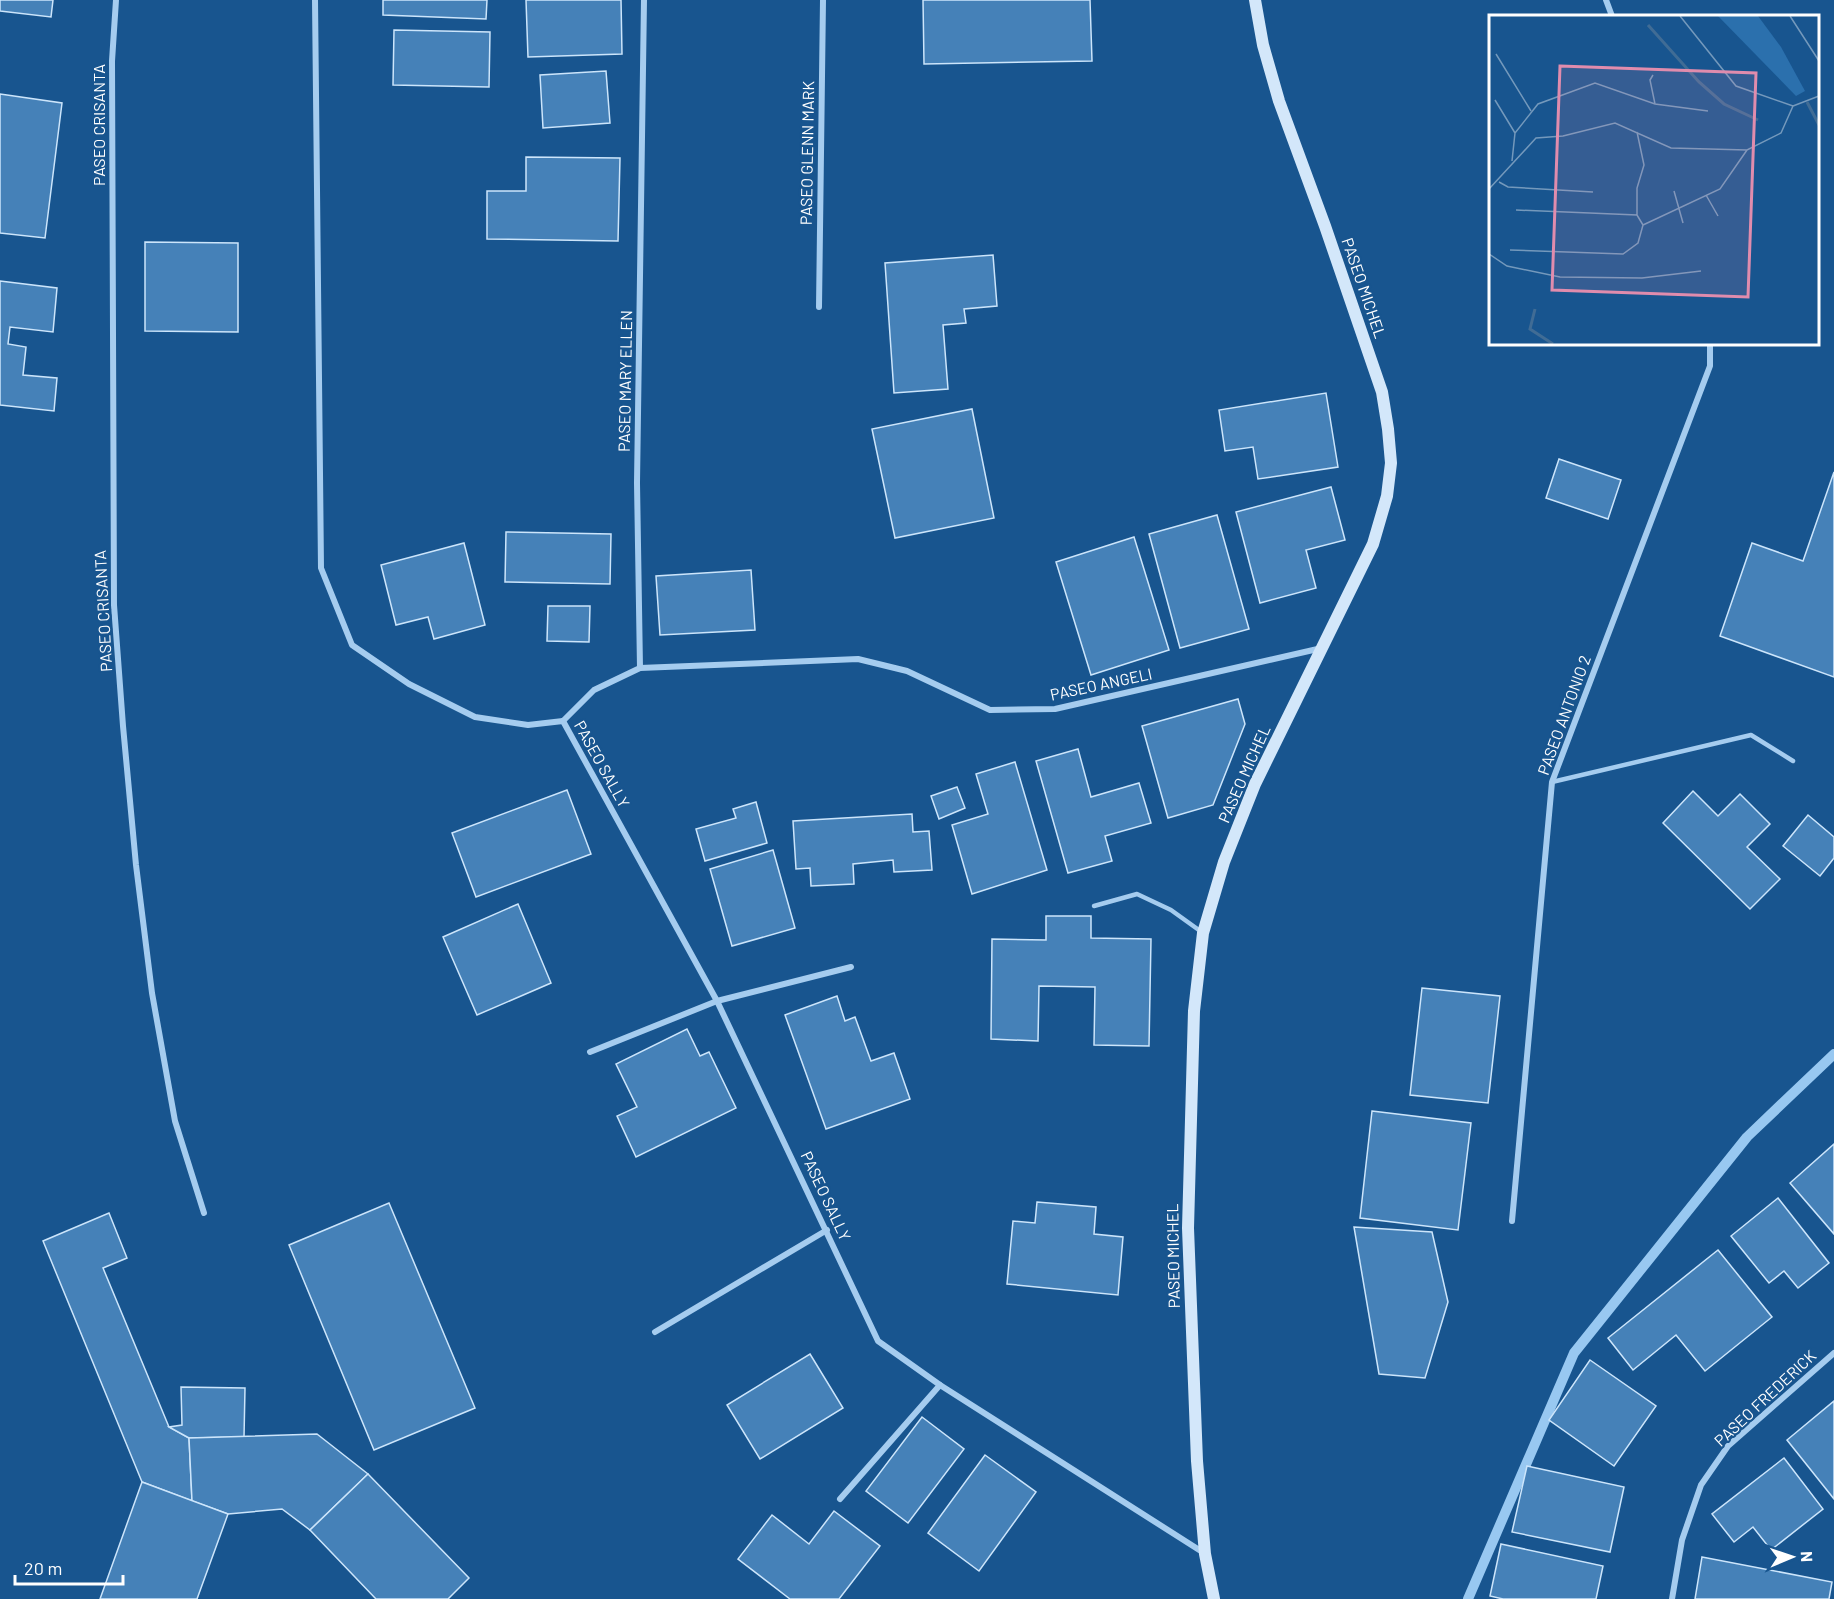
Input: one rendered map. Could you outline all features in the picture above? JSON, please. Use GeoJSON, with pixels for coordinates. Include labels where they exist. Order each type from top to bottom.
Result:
{"type":"FeatureCollection","features":[{"type":"Feature","properties":{"kind":"street","name":"PASEO CRISANTA"},"geometry":{"type":"LineString","coordinates":[[116,0],[112,61],[115,616],[136,865],[152,993],[175,1121],[204,1212]]}},
{"type":"Feature","properties":{"kind":"street"},"geometry":{"type":"LineString","coordinates":[[315,0],[321,568],[352,645],[409,684],[475,717],[528,725],[563,721],[594,690],[640,668]]}},
{"type":"Feature","properties":{"kind":"street","name":"PASEO MARY ELLEN"},"geometry":{"type":"LineString","coordinates":[[640,668],[638,483],[644,0]]}},
{"type":"Feature","properties":{"kind":"street","name":"PASEO GLENN MARK"},"geometry":{"type":"LineString","coordinates":[[819,307],[823,0]]}},
{"type":"Feature","properties":{"kind":"street","name":"PASEO MICHEL"},"geometry":{"type":"LineString","coordinates":[[1214,1599],[1205,1554],[1192,1362],[1188,1228],[1194,1011],[1203,933],[1224,862],[1256,784],[1373,544],[1387,496],[1391,463],[1382,392],[1279,101],[1263,45],[1255,0]]}},
{"type":"Feature","properties":{"kind":"street"},"geometry":{"type":"LineString","coordinates":[[1606,0],[1612,15]]}},
{"type":"Feature","properties":{"kind":"street","name":"PASEO ANTONIO 2"},"geometry":{"type":"LineString","coordinates":[[1512,1221],[1552,782],[1710,366],[1710,345]]}},
{"type":"Feature","properties":{"kind":"street","name":"PASEO ANGELI"},"geometry":{"type":"LineString","coordinates":[[640,668],[858,659],[907,671],[990,710],[1055,709],[1322,648]]}},
{"type":"Feature","properties":{"kind":"street","name":"PASEO SALLY"},"geometry":{"type":"LineString","coordinates":[[563,721],[717,1001],[879,1341],[940,1385],[1205,1554]]}},
{"type":"Feature","properties":{"kind":"street"},"geometry":{"type":"LineString","coordinates":[[590,1052],[717,1001],[850,967]]}},
{"type":"Feature","properties":{"kind":"street"},"geometry":{"type":"LineString","coordinates":[[655,1332],[827,1230]]}},
{"type":"Feature","properties":{"kind":"street","name":"PASEO FREDERICK"},"geometry":{"type":"LineString","coordinates":[[1672,1599],[1682,1540],[1701,1485],[1728,1446],[1834,1353]]}},
{"type":"Feature","properties":{"kind":"street"},"geometry":{"type":"LineString","coordinates":[[840,1499],[940,1385]]}},
{"type":"Feature","properties":{"kind":"lane"},"geometry":{"type":"LineString","coordinates":[[1552,782],[1751,735],[1793,761]]}},
{"type":"Feature","properties":{"kind":"lane"},"geometry":{"type":"LineString","coordinates":[[1094,906],[1137,894],[1171,910],[1203,933]]}},
{"type":"Feature","properties":{"kind":"building"},"geometry":{"type":"Polygon","coordinates":[[[0,0],[53,0],[51,17],[0,11],[0,0]]]}},
{"type":"Feature","properties":{"kind":"building"},"geometry":{"type":"Polygon","coordinates":[[[383,0],[487,0],[486,19],[383,15],[383,0]]]}},
{"type":"Feature","properties":{"kind":"building"},"geometry":{"type":"Polygon","coordinates":[[[526,0],[621,0],[622,54],[528,57],[526,0]]]}},
{"type":"Feature","properties":{"kind":"building"},"geometry":{"type":"Polygon","coordinates":[[[923,0],[1090,0],[1092,61],[924,64],[923,0]]]}},
{"type":"Feature","properties":{"kind":"building"},"geometry":{"type":"Polygon","coordinates":[[[394,30],[490,32],[489,87],[393,85],[394,30]]]}},
{"type":"Feature","properties":{"kind":"building"},"geometry":{"type":"Polygon","coordinates":[[[606,71],[610,123],[543,128],[540,75],[606,71]]]}},
{"type":"Feature","properties":{"kind":"building"},"geometry":{"type":"Polygon","coordinates":[[[0,94],[62,103],[45,238],[0,233],[0,94]]]}},
{"type":"Feature","properties":{"kind":"building"},"geometry":{"type":"Polygon","coordinates":[[[526,157],[620,158],[618,241],[487,239],[487,191],[526,191],[526,157]]]}},
{"type":"Feature","properties":{"kind":"building"},"geometry":{"type":"Polygon","coordinates":[[[145,242],[238,243],[238,332],[145,331],[145,242]]]}},
{"type":"Feature","properties":{"kind":"building"},"geometry":{"type":"Polygon","coordinates":[[[993,255],[997,306],[964,309],[966,323],[943,325],[948,389],[894,393],[885,263],[993,255]]]}},
{"type":"Feature","properties":{"kind":"building"},"geometry":{"type":"Polygon","coordinates":[[[0,281],[57,288],[53,332],[10,327],[8,344],[26,347],[23,375],[57,378],[54,411],[0,405],[0,281]]]}},
{"type":"Feature","properties":{"kind":"building"},"geometry":{"type":"Polygon","coordinates":[[[1326,393],[1338,467],[1258,479],[1253,447],[1225,451],[1219,410],[1326,393]]]}},
{"type":"Feature","properties":{"kind":"building"},"geometry":{"type":"Polygon","coordinates":[[[972,409],[994,518],[895,538],[872,429],[972,409]]]}},
{"type":"Feature","properties":{"kind":"building"},"geometry":{"type":"Polygon","coordinates":[[[1559,459],[1621,480],[1608,519],[1546,498],[1559,459]]]}},
{"type":"Feature","properties":{"kind":"building"},"geometry":{"type":"Polygon","coordinates":[[[1834,472],[1834,677],[1720,636],[1752,543],[1803,561],[1834,472]]]}},
{"type":"Feature","properties":{"kind":"building"},"geometry":{"type":"Polygon","coordinates":[[[1331,487],[1345,540],[1306,550],[1316,588],[1260,603],[1236,512],[1331,487]]]}},
{"type":"Feature","properties":{"kind":"building"},"geometry":{"type":"Polygon","coordinates":[[[1217,515],[1249,629],[1180,648],[1149,534],[1217,515]]]}},
{"type":"Feature","properties":{"kind":"building"},"geometry":{"type":"Polygon","coordinates":[[[506,532],[611,534],[610,584],[505,582],[506,532]]]}},
{"type":"Feature","properties":{"kind":"building"},"geometry":{"type":"Polygon","coordinates":[[[1134,537],[1169,650],[1091,675],[1056,562],[1134,537]]]}},
{"type":"Feature","properties":{"kind":"building"},"geometry":{"type":"Polygon","coordinates":[[[464,543],[485,625],[434,639],[428,617],[396,625],[381,565],[464,543]]]}},
{"type":"Feature","properties":{"kind":"building"},"geometry":{"type":"Polygon","coordinates":[[[751,570],[755,630],[660,635],[656,576],[751,570]]]}},
{"type":"Feature","properties":{"kind":"building"},"geometry":{"type":"Polygon","coordinates":[[[548,606],[590,606],[589,642],[547,641],[548,606]]]}},
{"type":"Feature","properties":{"kind":"building"},"geometry":{"type":"Polygon","coordinates":[[[1238,699],[1245,724],[1213,805],[1168,818],[1142,726],[1238,699]]]}},
{"type":"Feature","properties":{"kind":"building"},"geometry":{"type":"Polygon","coordinates":[[[1078,749],[1091,797],[1139,783],[1151,823],[1105,836],[1112,861],[1068,873],[1036,761],[1078,749]]]}},
{"type":"Feature","properties":{"kind":"building"},"geometry":{"type":"Polygon","coordinates":[[[1015,762],[1047,870],[972,894],[952,825],[988,814],[976,774],[1015,762]]]}},
{"type":"Feature","properties":{"kind":"building"},"geometry":{"type":"Polygon","coordinates":[[[957,787],[965,808],[939,819],[931,796],[957,787]]]}},
{"type":"Feature","properties":{"kind":"building"},"geometry":{"type":"Polygon","coordinates":[[[567,790],[591,854],[476,897],[452,833],[567,790]]]}},
{"type":"Feature","properties":{"kind":"building"},"geometry":{"type":"Polygon","coordinates":[[[1693,791],[1718,816],[1740,794],[1770,824],[1747,847],[1780,879],[1750,909],[1663,823],[1693,791]]]}},
{"type":"Feature","properties":{"kind":"building"},"geometry":{"type":"Polygon","coordinates":[[[756,802],[767,843],[705,861],[696,829],[736,818],[733,809],[756,802]]]}},
{"type":"Feature","properties":{"kind":"building"},"geometry":{"type":"Polygon","coordinates":[[[912,814],[913,832],[929,831],[932,870],[894,872],[893,860],[853,864],[854,884],[811,886],[810,868],[796,869],[793,821],[912,814]]]}},
{"type":"Feature","properties":{"kind":"building"},"geometry":{"type":"Polygon","coordinates":[[[1808,815],[1834,837],[1834,858],[1820,876],[1783,846],[1808,815]]]}},
{"type":"Feature","properties":{"kind":"building"},"geometry":{"type":"Polygon","coordinates":[[[773,850],[795,928],[732,946],[710,869],[773,850]]]}},
{"type":"Feature","properties":{"kind":"building"},"geometry":{"type":"Polygon","coordinates":[[[518,904],[551,983],[477,1015],[443,937],[518,904]]]}},
{"type":"Feature","properties":{"kind":"building"},"geometry":{"type":"Polygon","coordinates":[[[1046,916],[1091,916],[1091,938],[1151,939],[1149,1046],[1094,1045],[1095,987],[1039,986],[1038,1041],[991,1039],[992,939],[1046,940],[1046,916]]]}},
{"type":"Feature","properties":{"kind":"building"},"geometry":{"type":"Polygon","coordinates":[[[1422,988],[1500,996],[1488,1103],[1410,1095],[1422,988]]]}},
{"type":"Feature","properties":{"kind":"building"},"geometry":{"type":"Polygon","coordinates":[[[837,996],[845,1021],[855,1017],[871,1061],[894,1053],[910,1099],[826,1129],[785,1015],[837,996]]]}},
{"type":"Feature","properties":{"kind":"building"},"geometry":{"type":"Polygon","coordinates":[[[687,1029],[700,1056],[709,1052],[736,1108],[636,1157],[617,1116],[637,1107],[616,1064],[687,1029]]]}},
{"type":"Feature","properties":{"kind":"building"},"geometry":{"type":"Polygon","coordinates":[[[1372,1111],[1471,1123],[1458,1230],[1360,1218],[1372,1111]]]}},
{"type":"Feature","properties":{"kind":"building"},"geometry":{"type":"Polygon","coordinates":[[[1834,1144],[1834,1234],[1790,1183],[1834,1144]]]}},
{"type":"Feature","properties":{"kind":"building"},"geometry":{"type":"Polygon","coordinates":[[[1778,1198],[1829,1263],[1798,1288],[1784,1271],[1769,1283],[1731,1236],[1778,1198]]]}},
{"type":"Feature","properties":{"kind":"building"},"geometry":{"type":"Polygon","coordinates":[[[1037,1202],[1096,1207],[1094,1234],[1123,1237],[1118,1295],[1007,1284],[1013,1221],[1035,1223],[1037,1202]]]}},
{"type":"Feature","properties":{"kind":"building"},"geometry":{"type":"Polygon","coordinates":[[[389,1203],[475,1408],[374,1450],[289,1245],[389,1203]]]}},
{"type":"Feature","properties":{"kind":"building"},"geometry":{"type":"Polygon","coordinates":[[[109,1213],[127,1258],[103,1268],[169,1427],[189,1438],[192,1501],[142,1482],[43,1241],[109,1213]]]}},
{"type":"Feature","properties":{"kind":"building"},"geometry":{"type":"Polygon","coordinates":[[[1354,1227],[1432,1232],[1448,1302],[1425,1378],[1379,1374],[1354,1227]]]}},
{"type":"Feature","properties":{"kind":"building"},"geometry":{"type":"Polygon","coordinates":[[[1718,1250],[1772,1317],[1705,1371],[1676,1335],[1633,1370],[1608,1338],[1718,1250]]]}},
{"type":"Feature","properties":{"kind":"building"},"geometry":{"type":"Polygon","coordinates":[[[810,1354],[843,1408],[760,1459],[727,1405],[810,1354]]]}},
{"type":"Feature","properties":{"kind":"building"},"geometry":{"type":"Polygon","coordinates":[[[1590,1360],[1656,1406],[1614,1466],[1549,1420],[1590,1360]]]}},
{"type":"Feature","properties":{"kind":"building"},"geometry":{"type":"Polygon","coordinates":[[[181,1387],[245,1388],[244,1437],[189,1438],[169,1427],[182,1425],[181,1387]]]}},
{"type":"Feature","properties":{"kind":"building"},"geometry":{"type":"Polygon","coordinates":[[[1834,1401],[1834,1499],[1787,1440],[1834,1401]]]}},
{"type":"Feature","properties":{"kind":"building"},"geometry":{"type":"Polygon","coordinates":[[[922,1417],[964,1449],[908,1523],[866,1491],[922,1417]]]}},
{"type":"Feature","properties":{"kind":"building"},"geometry":{"type":"Polygon","coordinates":[[[317,1434],[368,1474],[310,1530],[282,1509],[228,1514],[192,1501],[189,1438],[317,1434]]]}},
{"type":"Feature","properties":{"kind":"building"},"geometry":{"type":"Polygon","coordinates":[[[985,1455],[1036,1492],[979,1571],[928,1533],[985,1455]]]}},
{"type":"Feature","properties":{"kind":"building"},"geometry":{"type":"Polygon","coordinates":[[[1784,1458],[1823,1509],[1771,1550],[1753,1527],[1734,1542],[1712,1514],[1784,1458]]]}},
{"type":"Feature","properties":{"kind":"building"},"geometry":{"type":"Polygon","coordinates":[[[1527,1466],[1624,1487],[1610,1552],[1512,1532],[1527,1466]]]}},
{"type":"Feature","properties":{"kind":"building"},"geometry":{"type":"Polygon","coordinates":[[[368,1474],[469,1578],[448,1599],[376,1599],[310,1530],[368,1474]]]}},
{"type":"Feature","properties":{"kind":"building"},"geometry":{"type":"Polygon","coordinates":[[[142,1482],[228,1514],[197,1599],[100,1599],[142,1482]]]}},
{"type":"Feature","properties":{"kind":"building"},"geometry":{"type":"Polygon","coordinates":[[[834,1511],[880,1546],[839,1599],[790,1599],[738,1559],[772,1515],[809,1544],[834,1511]]]}},
{"type":"Feature","properties":{"kind":"building"},"geometry":{"type":"Polygon","coordinates":[[[1501,1544],[1603,1566],[1596,1599],[1503,1599],[1490,1596],[1501,1544]]]}},
{"type":"Feature","properties":{"kind":"building"},"geometry":{"type":"Polygon","coordinates":[[[1702,1557],[1832,1582],[1829,1599],[1695,1599],[1702,1557]]]}},
{"type":"Feature","properties":{"kind":"waterway"},"geometry":{"type":"LineString","coordinates":[[1468,1599],[1574,1353],[1747,1137],[1834,1054]]}}]}
